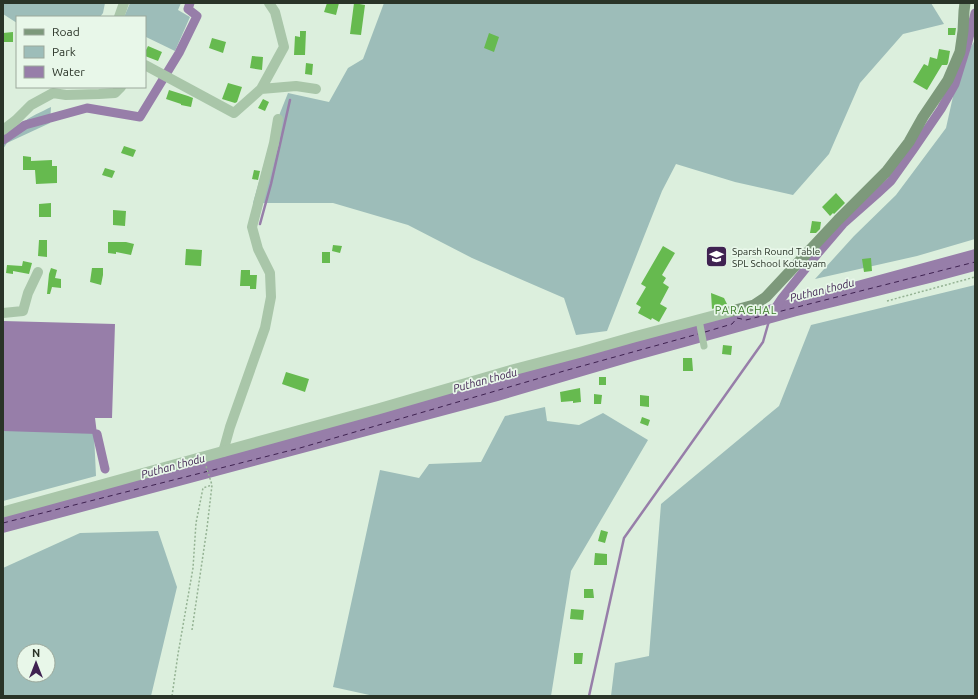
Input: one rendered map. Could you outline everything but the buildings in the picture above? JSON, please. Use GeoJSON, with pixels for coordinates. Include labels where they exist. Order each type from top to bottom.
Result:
{"type":"FeatureCollection","features":[{"type":"Feature","properties":{"kind":"main road"},"geometry":{"type":"LineString","coordinates":[[732,312],[754,305],[766,296],[894,162],[909,142],[923,117],[948,80],[960,52],[965,3]]}},
{"type":"Feature","properties":{"kind":"street"},"geometry":{"type":"LineString","coordinates":[[119,16],[124,3]]}},
{"type":"Feature","properties":{"kind":"street"},"geometry":{"type":"LineString","coordinates":[[146,66],[234,113],[261,89],[284,47],[275,12],[269,3]]}},
{"type":"Feature","properties":{"kind":"street"},"geometry":{"type":"LineString","coordinates":[[261,89],[296,86],[316,89]]}},
{"type":"Feature","properties":{"kind":"street"},"geometry":{"type":"LineString","coordinates":[[3,130],[31,105],[53,93],[66,95],[115,93],[120,88]]}},
{"type":"Feature","properties":{"kind":"street"},"geometry":{"type":"LineString","coordinates":[[224,452],[230,427],[265,328],[271,297],[270,273],[258,248],[252,227],[274,143],[278,119]]}},
{"type":"Feature","properties":{"kind":"street"},"geometry":{"type":"LineString","coordinates":[[3,313],[23,311],[28,293],[38,272]]}},
{"type":"Feature","properties":{"kind":"street"},"geometry":{"type":"LineString","coordinates":[[3,512],[224,452],[510,371],[732,312]]}},
{"type":"Feature","properties":{"kind":"street"},"geometry":{"type":"LineString","coordinates":[[699,320],[704,346]]}},
{"type":"Feature","properties":{"kind":"path"},"geometry":{"type":"LineString","coordinates":[[887,301],[975,277]]}},
{"type":"Feature","properties":{"kind":"path"},"geometry":{"type":"LineString","coordinates":[[192,630],[212,485],[204,457]]}},
{"type":"Feature","properties":{"kind":"path"},"geometry":{"type":"LineString","coordinates":[[172,696],[193,568],[196,523],[203,488],[212,485]]}},
{"type":"Feature","properties":{"kind":"green space"},"geometry":{"type":"Polygon","coordinates":[[[3,3],[105,3],[103,13],[101,16],[16,16],[16,22],[3,14],[3,3]]]}},
{"type":"Feature","properties":{"kind":"green space"},"geometry":{"type":"Polygon","coordinates":[[[130,3],[181,3],[178,10],[190,17],[175,51],[146,37],[146,16],[124,16],[130,3]]]}},
{"type":"Feature","properties":{"kind":"green space"},"geometry":{"type":"Polygon","coordinates":[[[384,3],[931,3],[944,24],[903,34],[860,83],[829,154],[793,195],[735,182],[676,164],[662,191],[607,331],[576,335],[564,298],[472,258],[408,225],[333,203],[253,203],[274,128],[288,93],[329,102],[348,68],[363,59],[384,3]]]}},
{"type":"Feature","properties":{"kind":"green space"},"geometry":{"type":"Polygon","coordinates":[[[975,40],[975,239],[917,256],[815,279],[854,236],[896,195],[946,128],[960,65],[975,40]]]}},
{"type":"Feature","properties":{"kind":"green space"},"geometry":{"type":"Polygon","coordinates":[[[51,107],[50,123],[7,143],[3,149],[3,136],[29,118],[51,107]]]}},
{"type":"Feature","properties":{"kind":"green space"},"geometry":{"type":"Polygon","coordinates":[[[975,285],[975,696],[611,696],[615,663],[649,656],[661,504],[779,406],[811,325],[975,285]]]}},
{"type":"Feature","properties":{"kind":"green space"},"geometry":{"type":"Polygon","coordinates":[[[3,386],[92,391],[96,476],[3,501],[3,386]]]}},
{"type":"Feature","properties":{"kind":"green space"},"geometry":{"type":"Polygon","coordinates":[[[545,407],[547,421],[579,425],[603,413],[648,440],[571,571],[551,696],[374,696],[333,687],[380,470],[419,478],[429,464],[481,462],[505,416],[545,407]]]}},
{"type":"Feature","properties":{"kind":"green space"},"geometry":{"type":"Polygon","coordinates":[[[158,531],[177,587],[151,696],[3,696],[3,568],[80,533],[158,531]]]}},
{"type":"Feature","properties":{"kind":"water"},"geometry":{"type":"Polygon","coordinates":[[[975,249],[975,271],[797,316],[634,361],[498,401],[3,533],[3,513],[975,249]]]}},
{"type":"Feature","properties":{"kind":"water"},"geometry":{"type":"Polygon","coordinates":[[[3,321],[115,324],[112,418],[95,418],[97,434],[3,431],[3,321]]]}},
{"type":"Feature","properties":{"kind":"waterway"},"geometry":{"type":"LineString","coordinates":[[3,140],[25,125],[87,108],[140,117],[179,53],[197,16],[188,9],[190,3]]}},
{"type":"Feature","properties":{"kind":"waterway","name":"Puthan thodu"},"geometry":{"type":"LineString","coordinates":[[772,313],[782,298],[843,224],[891,181],[941,109],[955,84],[975,13]]}},
{"type":"Feature","properties":{"kind":"waterway"},"geometry":{"type":"LineString","coordinates":[[260,224],[271,184],[290,100]]}},
{"type":"Feature","properties":{"kind":"waterway"},"geometry":{"type":"LineString","coordinates":[[589,696],[624,538],[763,342],[769,321]]}},
{"type":"Feature","properties":{"kind":"waterway"},"geometry":{"type":"LineString","coordinates":[[97,434],[105,469]]}},
{"type":"Feature","properties":{"kind":"ferry route"},"geometry":{"type":"LineString","coordinates":[[705,332],[732,324],[737,318],[746,320],[975,262]]}},
{"type":"Feature","properties":{"kind":"ferry route"},"geometry":{"type":"LineString","coordinates":[[3,523],[300,448],[564,371],[698,334]]}},
{"type":"Feature","properties":{"kind":"place","name":"Sparsh Round Table SPL School Kottayam"},"geometry":{"type":"Point","coordinates":[716,257]}},
{"type":"Feature","properties":{"kind":"district","name":"PARACHAL"},"geometry":{"type":"Point","coordinates":[746,310]}}]}
